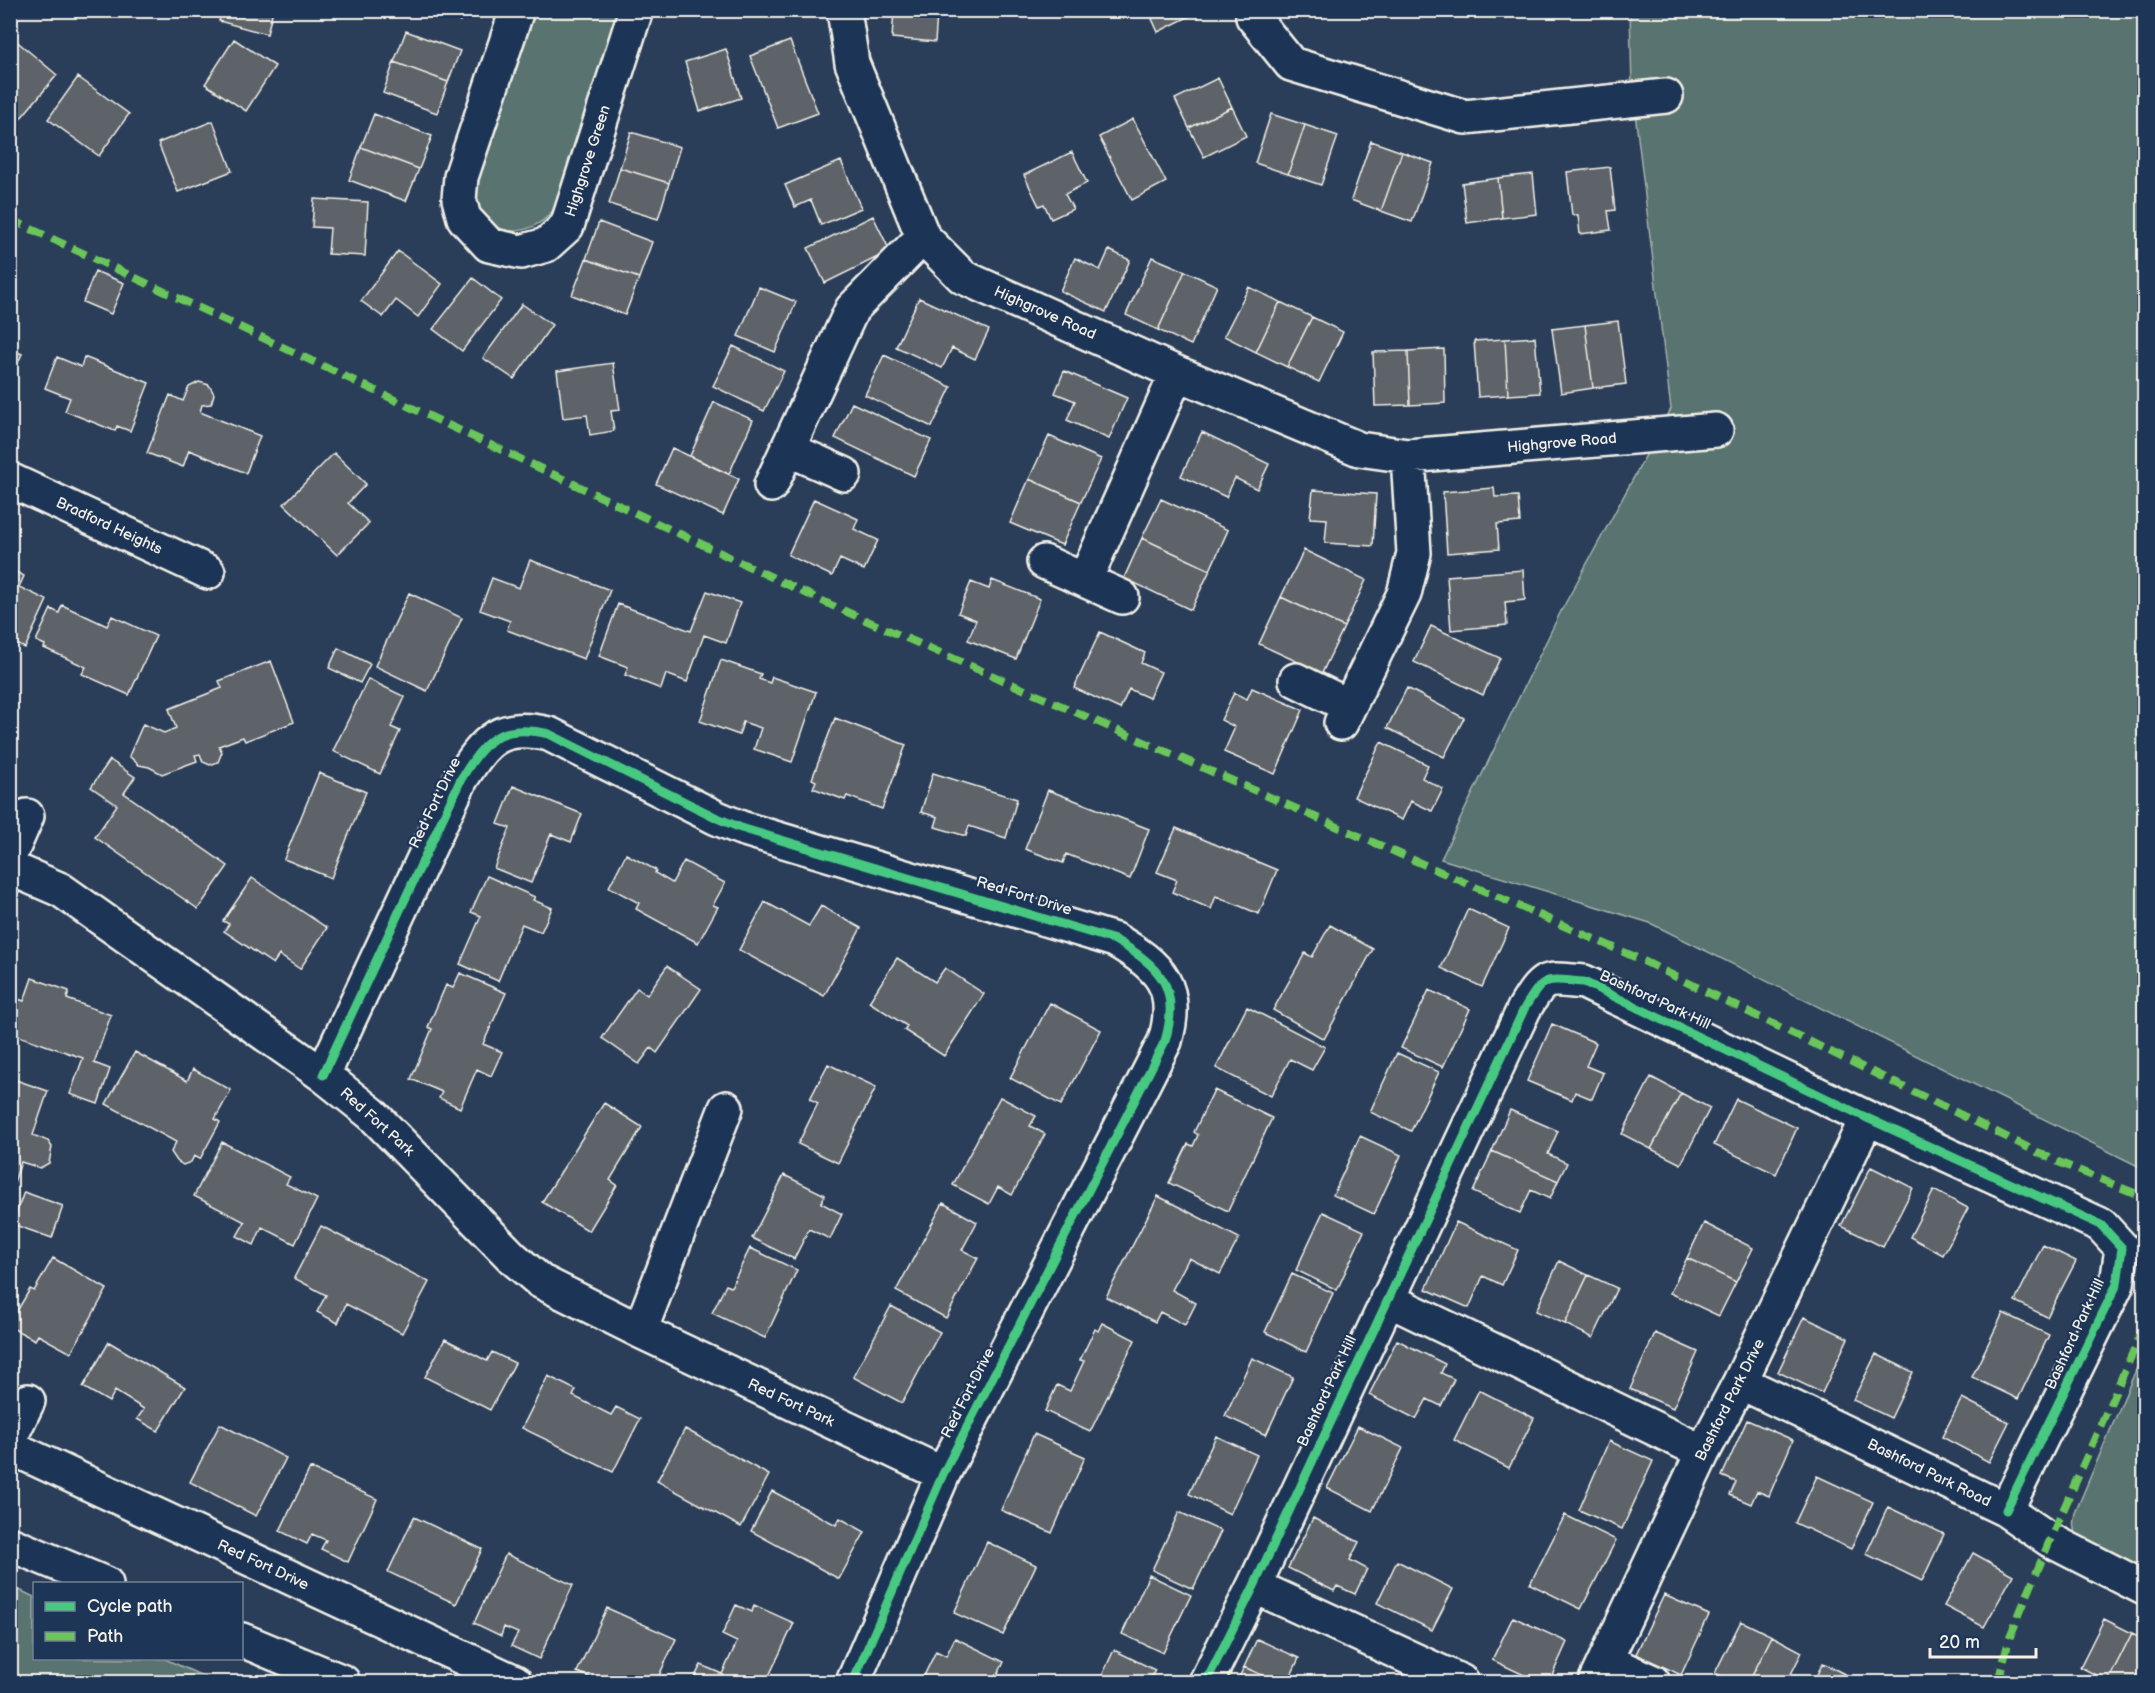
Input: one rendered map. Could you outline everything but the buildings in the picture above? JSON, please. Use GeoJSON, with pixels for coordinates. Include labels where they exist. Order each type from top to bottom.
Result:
{"type":"FeatureCollection","features":[{"type":"Feature","properties":{"kind":"street","name":"Highgrove Green"},"geometry":{"type":"LineString","coordinates":[[518,10],[461,177],[459,199],[464,218],[489,244],[521,252],[546,245],[567,226],[636,10]]}},
{"type":"Feature","properties":{"kind":"street","name":"Highgrove Road"},"geometry":{"type":"LineString","coordinates":[[844,10],[852,63],[923,237],[963,277],[1177,373],[1359,449],[1408,456],[1716,430]]}},
{"type":"Feature","properties":{"kind":"street"},"geometry":{"type":"LineString","coordinates":[[1253,10],[1253,17],[1291,64],[1465,117],[1666,96]]}},
{"type":"Feature","properties":{"kind":"street"},"geometry":{"type":"LineString","coordinates":[[771,485],[852,309],[923,237]]}},
{"type":"Feature","properties":{"kind":"street"},"geometry":{"type":"LineString","coordinates":[[1085,580],[1177,373]]}},
{"type":"Feature","properties":{"kind":"street"},"geometry":{"type":"LineString","coordinates":[[788,448],[844,474]]}},
{"type":"Feature","properties":{"kind":"street"},"geometry":{"type":"LineString","coordinates":[[1296,680],[1345,715],[1404,594],[1414,553],[1408,456]]}},
{"type":"Feature","properties":{"kind":"street","name":"Bradford Heights"},"geometry":{"type":"LineString","coordinates":[[10,480],[208,572]]}},
{"type":"Feature","properties":{"kind":"street"},"geometry":{"type":"LineString","coordinates":[[1044,562],[1122,597]]}},
{"type":"Feature","properties":{"kind":"street","name":"Red Fort Drive"},"geometry":{"type":"LineString","coordinates":[[323,1075],[461,779],[473,759],[488,743],[499,735],[513,730],[528,729],[549,734],[741,828],[1115,940],[1139,954],[1156,970],[1169,995],[1171,1020],[1165,1041],[943,1474],[853,1683]]}},
{"type":"Feature","properties":{"kind":"street"},"geometry":{"type":"LineString","coordinates":[[10,855],[27,816]]}},
{"type":"Feature","properties":{"kind":"street","name":"Red Fort Park"},"geometry":{"type":"LineString","coordinates":[[10,868],[61,890],[323,1075],[388,1130],[531,1275],[640,1331],[943,1474]]}},
{"type":"Feature","properties":{"kind":"street","name":"Bashford Park Hill"},"geometry":{"type":"LineString","coordinates":[[1206,1683],[1254,1586],[1524,1009],[1537,987],[1550,980],[1584,982],[1867,1118],[2101,1225],[2122,1248],[2117,1284],[2006,1510]]}},
{"type":"Feature","properties":{"kind":"street"},"geometry":{"type":"LineString","coordinates":[[640,1331],[726,1108]]}},
{"type":"Feature","properties":{"kind":"street","name":"Bashford Park Drive"},"geometry":{"type":"LineString","coordinates":[[1600,1672],[1703,1452],[1740,1382],[1867,1118]]}},
{"type":"Feature","properties":{"kind":"street"},"geometry":{"type":"LineString","coordinates":[[1387,1299],[1703,1452]]}},
{"type":"Feature","properties":{"kind":"street","name":"Bashford Park Road"},"geometry":{"type":"LineString","coordinates":[[1740,1382],[2006,1510],[2050,1540],[2145,1588]]}},
{"type":"Feature","properties":{"kind":"street"},"geometry":{"type":"LineString","coordinates":[[10,1438],[28,1401]]}},
{"type":"Feature","properties":{"kind":"street","name":"Red Fort Drive"},"geometry":{"type":"LineString","coordinates":[[10,1447],[515,1683]]}},
{"type":"Feature","properties":{"kind":"street"},"geometry":{"type":"LineString","coordinates":[[10,1544],[101,1582]]}},
{"type":"Feature","properties":{"kind":"street"},"geometry":{"type":"LineString","coordinates":[[1254,1586],[1462,1683]]}},
{"type":"Feature","properties":{"kind":"street"},"geometry":{"type":"LineString","coordinates":[[243,1640],[343,1683]]}},
{"type":"Feature","properties":{"kind":"street"},"geometry":{"type":"LineString","coordinates":[[1600,1672],[1653,1683]]}},
{"type":"Feature","properties":{"kind":"green space"},"geometry":{"type":"Polygon","coordinates":[[[532,11],[615,11],[616,22],[554,209],[537,224],[517,231],[497,227],[488,220],[480,210],[476,182],[532,11]]]}},
{"type":"Feature","properties":{"kind":"green space"},"geometry":{"type":"Polygon","coordinates":[[[1630,11],[2144,11],[2144,1169],[1650,923],[1441,859],[1559,615],[1671,409],[1632,88],[1630,11]]]}},
{"type":"Feature","properties":{"kind":"green space"},"geometry":{"type":"Polygon","coordinates":[[[2144,1351],[2144,1572],[2078,1538],[2073,1523],[2075,1513],[2144,1351]]]}},
{"type":"Feature","properties":{"kind":"green space"},"geometry":{"type":"Polygon","coordinates":[[[11,1586],[33,1597],[33,1660],[167,1660],[216,1682],[11,1682],[11,1586]]]}},
{"type":"Feature","properties":{"kind":"marked path"},"geometry":{"type":"LineString","coordinates":[[10,219],[831,605],[1635,957],[2056,1161],[2144,1197]]}},
{"type":"Feature","properties":{"kind":"marked path"},"geometry":{"type":"LineString","coordinates":[[1998,1682],[2009,1639],[2144,1327]]}},
{"type":"Feature","properties":{"kind":"cycle path"},"geometry":{"type":"LineString","coordinates":[[323,1075],[461,779],[487,744],[496,737],[518,731],[549,734],[741,828],[1115,940],[1155,969],[1168,992],[1170,1006],[1165,1041],[943,1474],[853,1682]]}},
{"type":"Feature","properties":{"kind":"cycle path"},"geometry":{"type":"LineString","coordinates":[[1206,1682],[1254,1586],[1524,1009],[1537,990],[1547,981],[1584,982],[1867,1118],[2101,1225],[2122,1248],[2117,1284],[2006,1510]]}}]}
